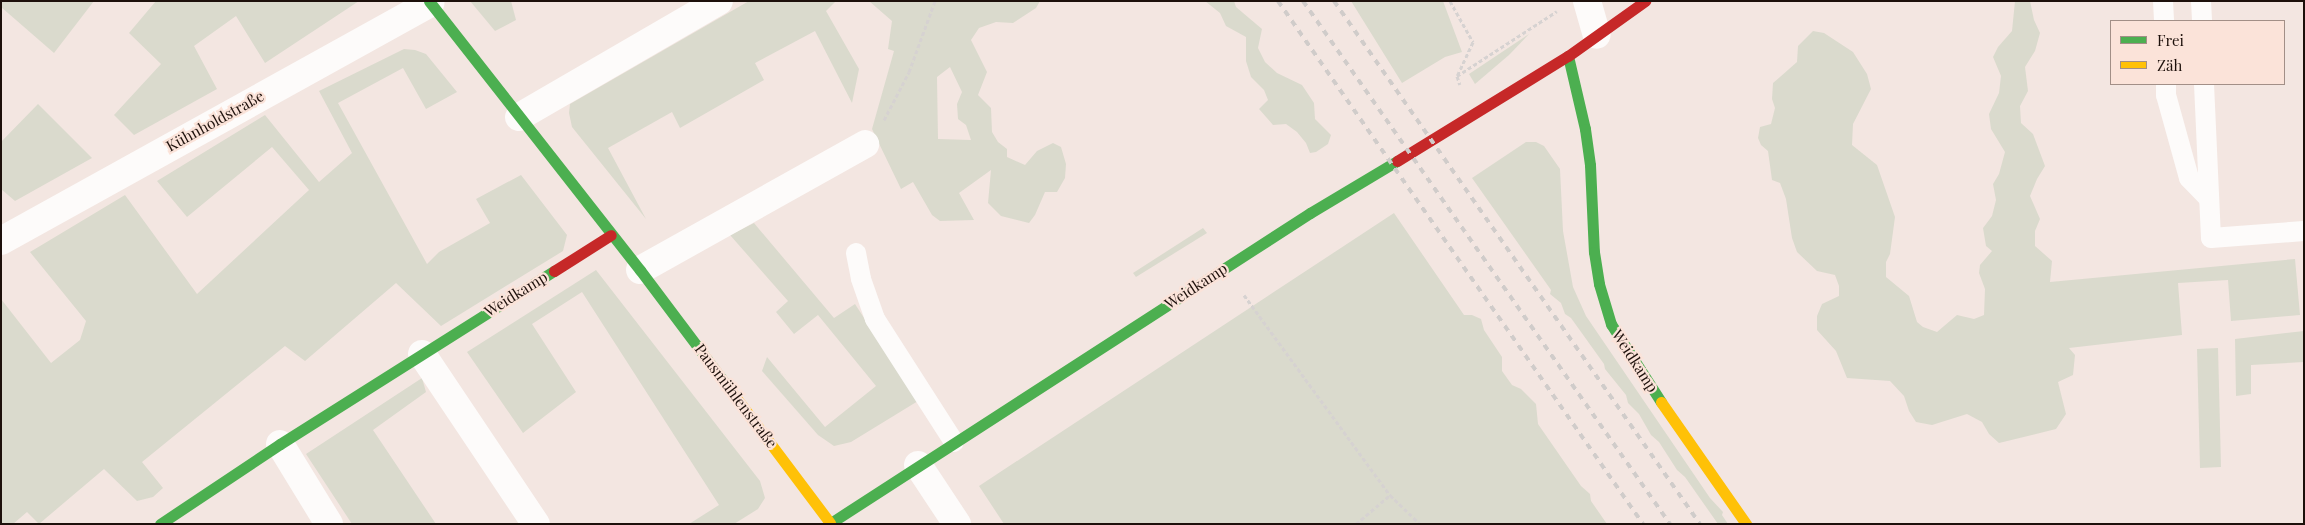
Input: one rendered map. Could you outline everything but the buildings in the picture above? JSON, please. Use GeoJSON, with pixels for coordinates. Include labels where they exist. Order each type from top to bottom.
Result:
{"type":"FeatureCollection","features":[{"type":"Feature","properties":{"kind":"street"},"geometry":{"type":"LineString","coordinates":[[519,117],[719,1]]}},
{"type":"Feature","properties":{"kind":"street","name":"Weidkamp"},"geometry":{"type":"LineString","coordinates":[[830,523],[1310,213],[1478,113],[1568,56],[1645,1]]}},
{"type":"Feature","properties":{"kind":"street","name":"Pausmühlenstraße"},"geometry":{"type":"LineString","coordinates":[[429,2],[640,270],[830,523]]}},
{"type":"Feature","properties":{"kind":"street","name":"Kühnholdstraße"},"geometry":{"type":"LineString","coordinates":[[1,241],[429,2]]}},
{"type":"Feature","properties":{"kind":"street"},"geometry":{"type":"LineString","coordinates":[[1575,4],[1597,35]]}},
{"type":"Feature","properties":{"kind":"street","name":"Weidkamp"},"geometry":{"type":"LineString","coordinates":[[1568,56],[1586,138],[1594,252],[1599,284],[1611,324],[1641,374],[1746,524]]}},
{"type":"Feature","properties":{"kind":"street"},"geometry":{"type":"LineString","coordinates":[[640,270],[865,144]]}},
{"type":"Feature","properties":{"kind":"street","name":"Weidkamp"},"geometry":{"type":"LineString","coordinates":[[160,524],[280,444],[611,235]]}},
{"type":"Feature","properties":{"kind":"street"},"geometry":{"type":"LineString","coordinates":[[422,354],[536,524]]}},
{"type":"Feature","properties":{"kind":"street"},"geometry":{"type":"LineString","coordinates":[[280,444],[329,524]]}},
{"type":"Feature","properties":{"kind":"street"},"geometry":{"type":"LineString","coordinates":[[918,466],[957,524]]}},
{"type":"Feature","properties":{"kind":"lane"},"geometry":{"type":"LineString","coordinates":[[2163,1],[2164,20]]}},
{"type":"Feature","properties":{"kind":"lane"},"geometry":{"type":"LineString","coordinates":[[2201,1],[2202,20]]}},
{"type":"Feature","properties":{"kind":"lane"},"geometry":{"type":"LineString","coordinates":[[2166,85],[2166,95],[2189,178],[2209,199]]}},
{"type":"Feature","properties":{"kind":"lane"},"geometry":{"type":"LineString","coordinates":[[2204,85],[2211,238],[2304,231]]}},
{"type":"Feature","properties":{"kind":"lane"},"geometry":{"type":"LineString","coordinates":[[856,253],[861,279],[875,319],[954,442]]}},
{"type":"Feature","properties":{"kind":"path"},"geometry":{"type":"LineString","coordinates":[[865,144],[870,135],[879,127],[897,97],[935,1]]}},
{"type":"Feature","properties":{"kind":"path"},"geometry":{"type":"LineString","coordinates":[[1450,1],[1473,42],[1457,76],[1460,86]]}},
{"type":"Feature","properties":{"kind":"path"},"geometry":{"type":"LineString","coordinates":[[1457,76],[1575,4]]}},
{"type":"Feature","properties":{"kind":"path"},"geometry":{"type":"LineString","coordinates":[[1225,268],[1390,496],[1420,524]]}},
{"type":"Feature","properties":{"kind":"path"},"geometry":{"type":"LineString","coordinates":[[1356,524],[1390,496]]}},
{"type":"Feature","properties":{"kind":"shaded area"},"geometry":{"type":"Polygon","coordinates":[[[1,1],[94,1],[54,53],[1,7],[1,1]]]}},
{"type":"Feature","properties":{"kind":"shaded area"},"geometry":{"type":"Polygon","coordinates":[[[156,1],[359,1],[265,63],[236,16],[194,46],[217,89],[134,135],[114,115],[161,64],[129,33],[156,1]]]}},
{"type":"Feature","properties":{"kind":"shaded area"},"geometry":{"type":"Polygon","coordinates":[[[470,1],[511,1],[516,20],[495,31],[470,1]]]}},
{"type":"Feature","properties":{"kind":"shaded area"},"geometry":{"type":"Polygon","coordinates":[[[749,1],[836,1],[826,11],[859,69],[852,103],[815,31],[755,63],[764,80],[680,128],[672,112],[608,148],[646,219],[572,127],[569,113],[570,104],[749,1]]]}},
{"type":"Feature","properties":{"kind":"shaded area"},"geometry":{"type":"Polygon","coordinates":[[[869,1],[1040,1],[1036,8],[1013,23],[996,22],[979,28],[971,40],[987,72],[978,95],[991,108],[992,132],[998,142],[1007,149],[1007,157],[1025,165],[1037,151],[1053,143],[1061,147],[1066,164],[1065,178],[1057,192],[1045,192],[1035,215],[1029,223],[1001,216],[988,203],[991,170],[959,193],[974,220],[940,221],[932,215],[913,182],[901,189],[872,129],[894,51],[888,49],[892,21],[869,1]],[[950,67],[937,77],[938,139],[971,140],[966,125],[958,119],[957,104],[962,92],[950,67]]]}},
{"type":"Feature","properties":{"kind":"shaded area"},"geometry":{"type":"Polygon","coordinates":[[[1205,1],[1234,1],[1236,7],[1262,29],[1258,48],[1265,62],[1277,73],[1302,85],[1314,103],[1315,119],[1331,135],[1328,144],[1316,152],[1310,153],[1306,143],[1297,132],[1286,124],[1273,125],[1259,109],[1268,100],[1264,90],[1251,77],[1246,61],[1246,37],[1226,26],[1220,13],[1205,1]]]}},
{"type":"Feature","properties":{"kind":"shaded area"},"geometry":{"type":"Polygon","coordinates":[[[1351,1],[1443,1],[1462,52],[1445,57],[1402,83],[1351,1]]]}},
{"type":"Feature","properties":{"kind":"shaded area"},"geometry":{"type":"Polygon","coordinates":[[[2015,1],[2030,1],[2034,20],[2040,33],[2035,51],[2025,67],[2028,91],[2020,106],[2021,123],[2033,134],[2045,166],[2030,196],[2040,219],[2035,231],[2035,246],[2052,261],[2050,282],[2295,259],[2300,315],[2231,321],[2228,280],[2178,283],[2182,335],[2069,348],[2075,355],[2073,375],[2058,382],[2066,414],[2056,429],[1999,443],[1989,434],[1982,422],[1967,414],[1932,425],[1916,422],[1909,411],[1904,396],[1890,381],[1847,378],[1836,351],[1817,330],[1817,316],[1822,304],[1839,296],[1839,286],[1835,275],[1817,271],[1797,252],[1792,238],[1786,199],[1780,183],[1772,180],[1768,151],[1761,145],[1758,138],[1760,127],[1771,124],[1775,108],[1772,99],[1773,83],[1797,62],[1798,46],[1813,31],[1824,33],[1853,52],[1867,74],[1871,89],[1853,124],[1852,145],[1877,165],[1895,217],[1890,254],[1886,262],[1886,277],[1909,296],[1917,322],[1923,327],[1937,332],[1957,315],[1974,319],[1984,315],[1985,289],[1979,273],[1980,265],[1992,251],[1986,246],[1983,228],[1992,216],[1996,200],[1993,184],[1999,174],[2005,152],[1991,129],[1989,114],[1999,93],[2001,76],[1993,57],[1998,47],[2012,31],[2015,1]]]}},
{"type":"Feature","properties":{"kind":"shaded area"},"geometry":{"type":"Polygon","coordinates":[[[1529,34],[1509,55],[1475,84],[1469,74],[1529,34]]]}},
{"type":"Feature","properties":{"kind":"shaded area"},"geometry":{"type":"Polygon","coordinates":[[[404,49],[426,54],[457,92],[426,109],[403,68],[338,103],[427,264],[439,252],[490,223],[476,199],[521,175],[567,235],[563,251],[441,326],[396,283],[305,361],[285,346],[142,462],[163,488],[153,497],[137,501],[104,469],[39,524],[27,512],[13,524],[1,524],[1,299],[51,363],[80,340],[86,321],[30,252],[125,195],[197,294],[309,190],[272,147],[187,217],[157,181],[265,115],[319,182],[352,153],[319,91],[404,49]]]}},
{"type":"Feature","properties":{"kind":"shaded area"},"geometry":{"type":"Polygon","coordinates":[[[38,104],[92,158],[15,201],[1,189],[1,142],[38,104]]]}},
{"type":"Feature","properties":{"kind":"shaded area"},"geometry":{"type":"Polygon","coordinates":[[[1526,142],[1536,142],[1544,146],[1560,169],[1563,231],[1573,287],[1586,316],[1710,498],[1723,512],[1722,515],[1728,524],[1718,524],[1685,477],[1677,470],[1659,442],[1651,435],[1639,414],[1628,403],[1626,395],[1605,369],[1604,364],[1571,318],[1565,314],[1561,303],[1550,294],[1551,290],[1472,178],[1526,142]]]}},
{"type":"Feature","properties":{"kind":"shaded area"},"geometry":{"type":"Polygon","coordinates":[[[1394,213],[1464,315],[1472,315],[1481,319],[1484,330],[1502,357],[1502,371],[1512,385],[1521,389],[1536,404],[1538,424],[1581,486],[1590,494],[1591,501],[1607,524],[1004,524],[979,486],[1394,213]]]}},
{"type":"Feature","properties":{"kind":"shaded area"},"geometry":{"type":"Polygon","coordinates":[[[754,223],[834,318],[855,304],[918,401],[851,442],[834,446],[818,435],[762,371],[767,357],[825,427],[876,386],[818,315],[794,334],[776,312],[788,301],[730,235],[754,223]]]}},
{"type":"Feature","properties":{"kind":"shaded area"},"geometry":{"type":"Polygon","coordinates":[[[1203,228],[1207,233],[1136,277],[1133,273],[1203,228]]]}},
{"type":"Feature","properties":{"kind":"shaded area"},"geometry":{"type":"Polygon","coordinates":[[[596,270],[760,481],[765,498],[758,509],[734,524],[689,524],[719,505],[582,292],[532,324],[576,392],[523,433],[467,352],[596,270]]]}},
{"type":"Feature","properties":{"kind":"shaded area"},"geometry":{"type":"Polygon","coordinates":[[[2304,331],[2304,362],[2251,365],[2251,394],[2236,396],[2235,339],[2304,331]]]}},
{"type":"Feature","properties":{"kind":"shaded area"},"geometry":{"type":"Polygon","coordinates":[[[2218,348],[2221,467],[2200,468],[2197,349],[2218,348]]]}},
{"type":"Feature","properties":{"kind":"shaded area"},"geometry":{"type":"Polygon","coordinates":[[[422,378],[426,392],[373,430],[436,524],[352,524],[306,454],[422,378]]]}},
{"type":"Feature","properties":{"kind":"railway"},"geometry":{"type":"LineString","coordinates":[[1278,1],[1643,524]]}},
{"type":"Feature","properties":{"kind":"railway"},"geometry":{"type":"LineString","coordinates":[[1303,1],[1670,524]]}},
{"type":"Feature","properties":{"kind":"railway"},"geometry":{"type":"LineString","coordinates":[[1334,1],[1700,524]]}},
{"type":"Feature","properties":{"kind":"traffic: fast"},"geometry":{"type":"LineString","coordinates":[[429,1],[640,270],[728,387]]}},
{"type":"Feature","properties":{"kind":"traffic: fast"},"geometry":{"type":"LineString","coordinates":[[1568,56],[1585,129],[1590,165],[1594,252],[1599,284],[1611,324],[1661,402]]}},
{"type":"Feature","properties":{"kind":"traffic: fast"},"geometry":{"type":"LineString","coordinates":[[829,524],[1310,213],[1397,161]]}},
{"type":"Feature","properties":{"kind":"traffic: fast"},"geometry":{"type":"LineString","coordinates":[[160,524],[280,444],[554,271]]}},
{"type":"Feature","properties":{"kind":"traffic: slow"},"geometry":{"type":"LineString","coordinates":[[728,387],[830,523]]}},
{"type":"Feature","properties":{"kind":"traffic: slow"},"geometry":{"type":"LineString","coordinates":[[1661,402],[1746,524]]}},
{"type":"Feature","properties":{"kind":"traffic: jam"},"geometry":{"type":"LineString","coordinates":[[1397,161],[1568,56],[1645,1]]}},
{"type":"Feature","properties":{"kind":"traffic: jam"},"geometry":{"type":"LineString","coordinates":[[554,271],[611,235]]}}]}
